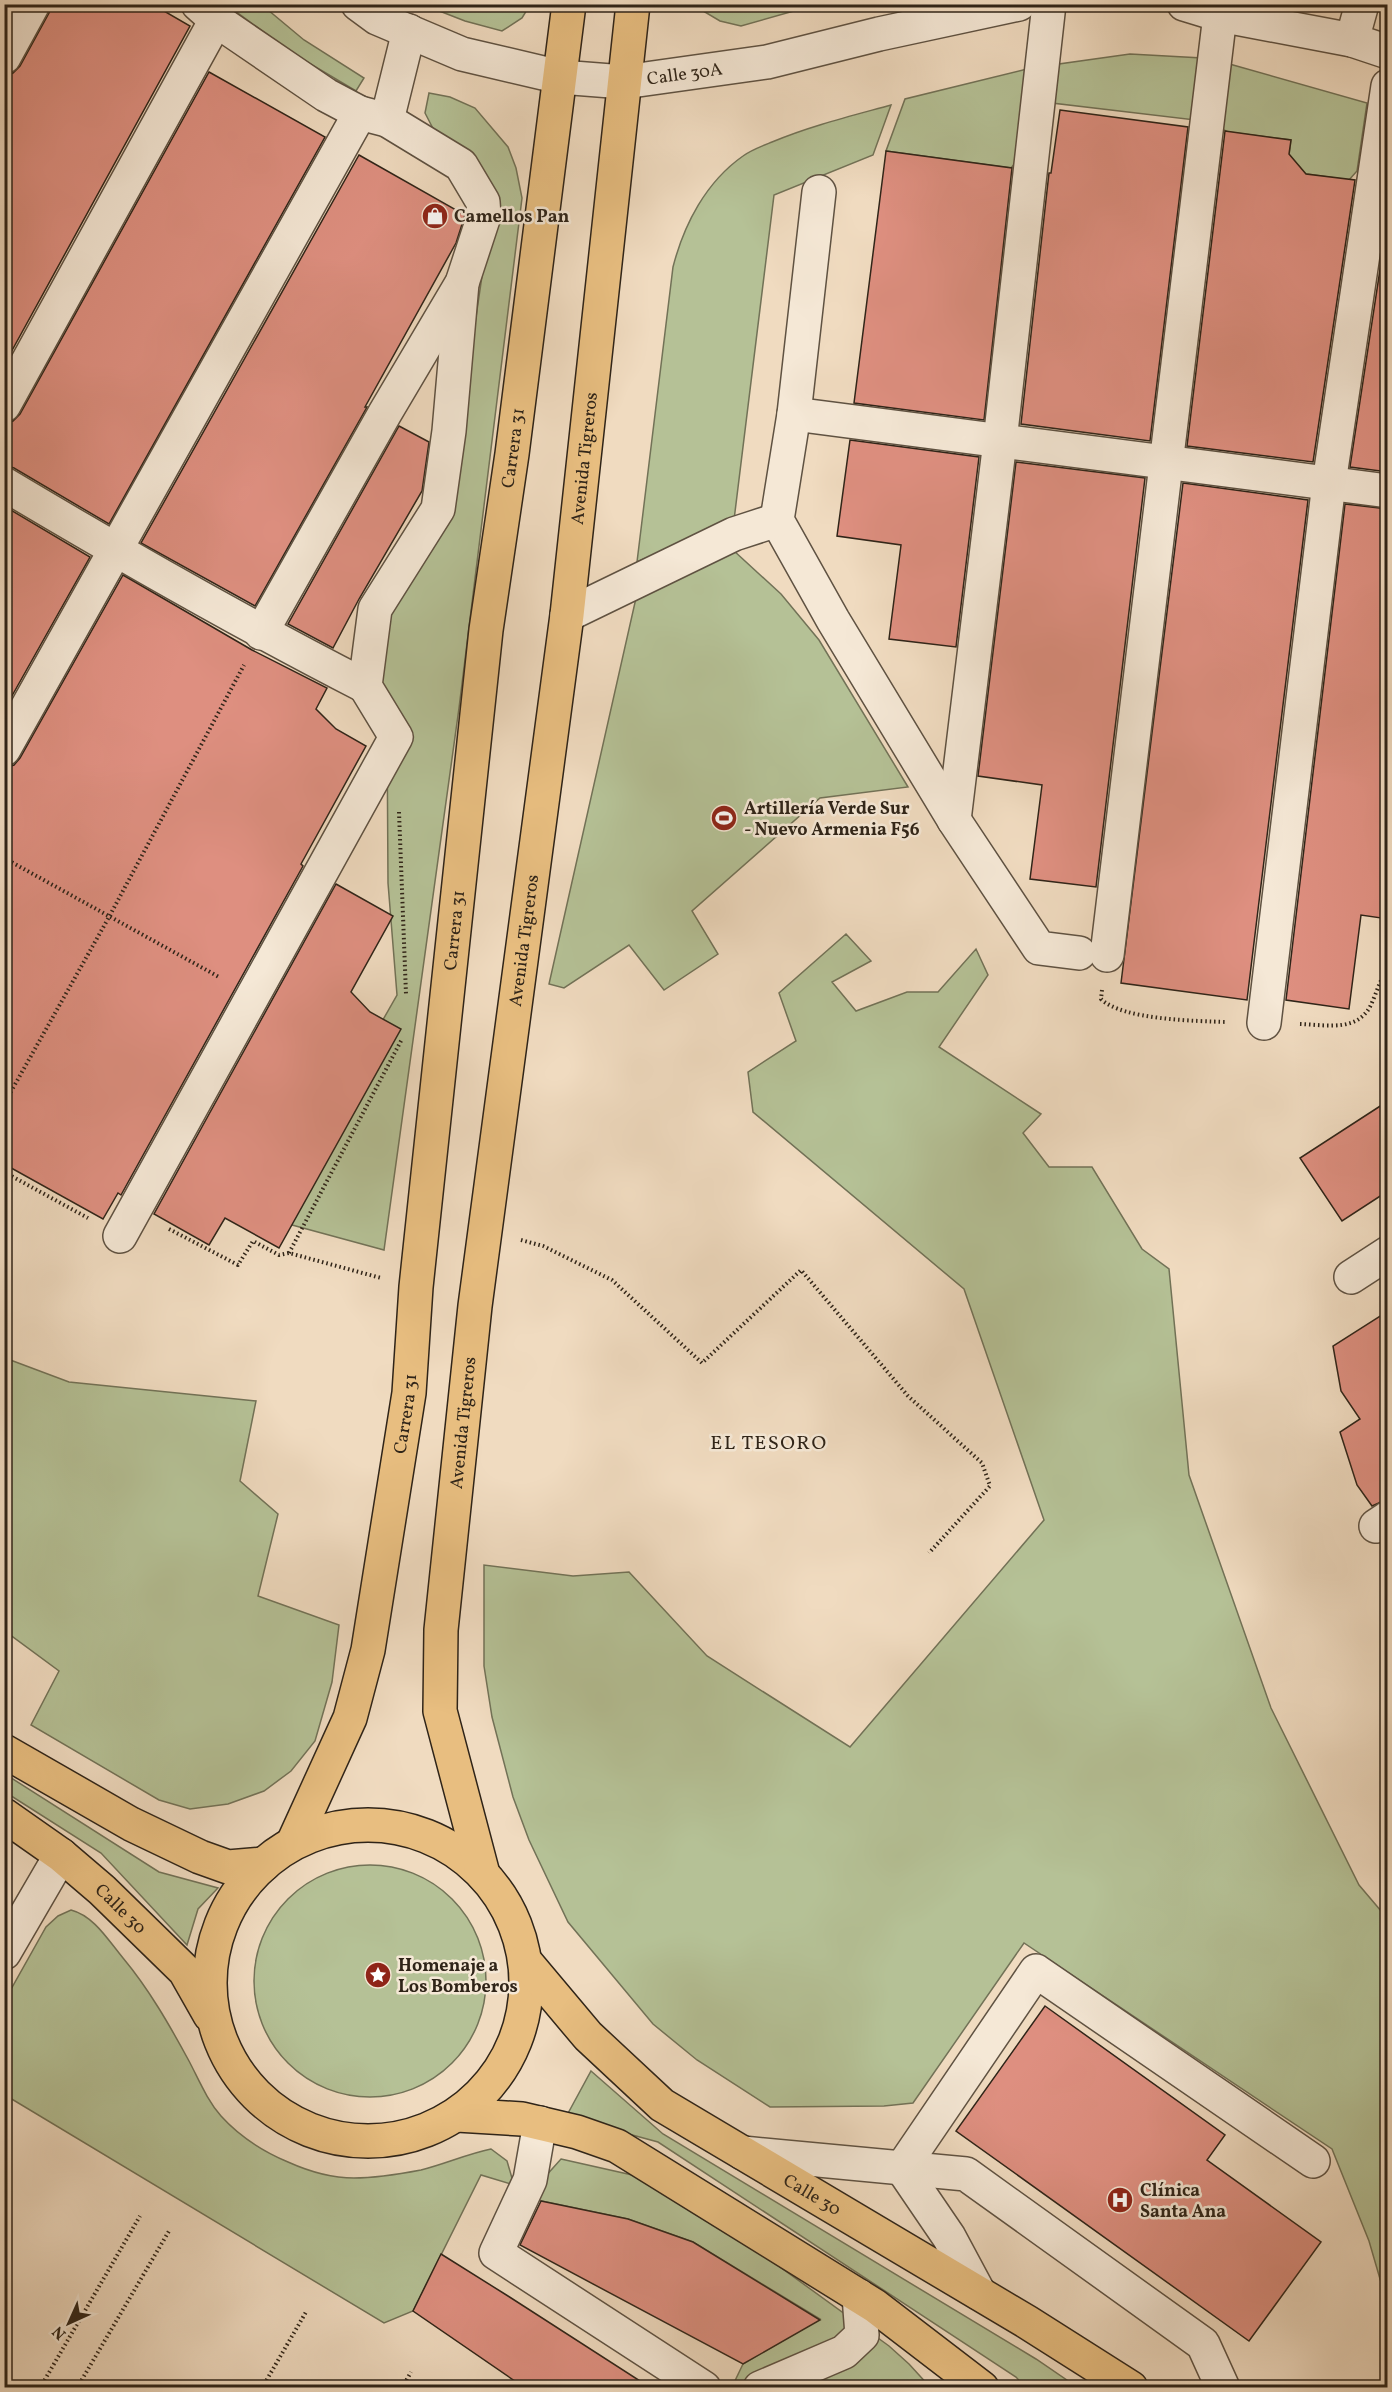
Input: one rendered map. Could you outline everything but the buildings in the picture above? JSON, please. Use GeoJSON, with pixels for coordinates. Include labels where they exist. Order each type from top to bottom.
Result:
{"type":"FeatureCollection","features":[{"type":"Feature","properties":{"kind":"main road","name":"Carrera 31"},"geometry":{"type":"LineString","coordinates":[[293,1843],[350,1718],[368,1650],[408,1393],[416,1287],[486,630],[512,454],[569,4]]}},
{"type":"Feature","properties":{"kind":"main road","name":"Avenida Tigreros"},"geometry":{"type":"LineString","coordinates":[[483,1874],[440,1711],[441,1630],[474,1317],[567,615],[633,4]]}},
{"type":"Feature","properties":{"kind":"main road"},"geometry":{"type":"LineString","coordinates":[[4,1751],[131,1824],[200,1857],[228,1867],[264,1864]]}},
{"type":"Feature","properties":{"kind":"main road","name":"Calle 30"},"geometry":{"type":"LineString","coordinates":[[4,1815],[61,1855],[102,1890],[185,1971],[216,2024]]}},
{"type":"Feature","properties":{"kind":"main road"},"geometry":{"type":"LineString","coordinates":[[358,1825],[392,1827],[425,1836],[456,1852],[483,1874],[510,1914],[525,1961],[527,1991],[523,2020],[513,2048],[500,2074],[487,2089],[457,2115],[428,2130],[396,2139],[363,2141],[330,2136],[298,2125],[270,2107],[246,2083],[228,2055],[216,2024],[211,1995],[211,1965],[217,1936],[228,1910],[239,1893],[264,1864],[293,1843],[324,1831],[358,1825]]}},
{"type":"Feature","properties":{"kind":"main road","name":"Calle 30"},"geometry":{"type":"LineString","coordinates":[[525,1961],[588,2036],[662,2105],[979,2293],[1131,2388]]}},
{"type":"Feature","properties":{"kind":"main road"},"geometry":{"type":"LineString","coordinates":[[457,2115],[522,2119],[577,2132],[617,2146],[859,2296],[982,2388]]}},
{"type":"Feature","properties":{"kind":"street"},"geometry":{"type":"LineString","coordinates":[[4,57],[33,4]]}},
{"type":"Feature","properties":{"kind":"street","name":"Calle 30A"},"geometry":{"type":"LineString","coordinates":[[358,4],[377,18],[462,54],[560,77],[624,82],[767,62],[889,32],[1019,4]]}},
{"type":"Feature","properties":{"kind":"street"},"geometry":{"type":"LineString","coordinates":[[954,820],[1050,4]]}},
{"type":"Feature","properties":{"kind":"street"},"geometry":{"type":"LineString","coordinates":[[1353,40],[1362,4]]}},
{"type":"Feature","properties":{"kind":"street"},"geometry":{"type":"LineString","coordinates":[[1186,5],[1220,15],[1353,40],[1388,52]]}},
{"type":"Feature","properties":{"kind":"street"},"geometry":{"type":"LineString","coordinates":[[4,405],[207,12],[326,95],[374,116],[461,165],[483,202],[484,216],[462,283],[385,413],[261,633]]}},
{"type":"Feature","properties":{"kind":"street"},"geometry":{"type":"LineString","coordinates":[[819,192],[794,414],[777,520],[832,620],[954,820],[1039,948],[1093,954],[1167,462],[1220,15]]}},
{"type":"Feature","properties":{"kind":"street"},"geometry":{"type":"LineString","coordinates":[[4,749],[115,550],[374,116],[410,31]]}},
{"type":"Feature","properties":{"kind":"street"},"geometry":{"type":"LineString","coordinates":[[1264,1023],[1329,483],[1388,86]]}},
{"type":"Feature","properties":{"kind":"street"},"geometry":{"type":"LineString","coordinates":[[365,686],[375,609],[438,509],[449,431],[462,283]]}},
{"type":"Feature","properties":{"kind":"street"},"geometry":{"type":"LineString","coordinates":[[794,414],[1388,491]]}},
{"type":"Feature","properties":{"kind":"street"},"geometry":{"type":"LineString","coordinates":[[4,484],[261,633],[365,686],[396,737],[127,1223]]}},
{"type":"Feature","properties":{"kind":"street"},"geometry":{"type":"LineString","coordinates":[[567,615],[734,534],[777,520]]}},
{"type":"Feature","properties":{"kind":"street"},"geometry":{"type":"LineString","coordinates":[[1351,1277],[1388,1253]]}},
{"type":"Feature","properties":{"kind":"street"},"geometry":{"type":"LineString","coordinates":[[4,1953],[61,1855]]}},
{"type":"Feature","properties":{"kind":"street"},"geometry":{"type":"LineString","coordinates":[[902,2168],[1036,1971],[1313,2162]]}},
{"type":"Feature","properties":{"kind":"street"},"geometry":{"type":"LineString","coordinates":[[540,2123],[530,2180],[496,2253],[704,2388]]}},
{"type":"Feature","properties":{"kind":"street"},"geometry":{"type":"LineString","coordinates":[[743,2153],[966,2174],[1203,2344],[1223,2388]]}},
{"type":"Feature","properties":{"kind":"street"},"geometry":{"type":"LineString","coordinates":[[902,2168],[949,2237],[979,2293]]}},
{"type":"Feature","properties":{"kind":"street"},"geometry":{"type":"LineString","coordinates":[[760,2388],[844,2352],[862,2335],[859,2296]]}},
{"type":"Feature","properties":{"kind":"path"},"geometry":{"type":"LineString","coordinates":[[4,1104],[109,917],[261,633]]}},
{"type":"Feature","properties":{"kind":"path"},"geometry":{"type":"LineString","coordinates":[[399,807],[407,1004]]}},
{"type":"Feature","properties":{"kind":"path"},"geometry":{"type":"LineString","coordinates":[[4,858],[253,996]]}},
{"type":"Feature","properties":{"kind":"path"},"geometry":{"type":"LineString","coordinates":[[289,1253],[402,1038]]}},
{"type":"Feature","properties":{"kind":"path"},"geometry":{"type":"LineString","coordinates":[[4,1172],[127,1223],[238,1265],[253,1241],[279,1254],[289,1253],[416,1287]]}},
{"type":"Feature","properties":{"kind":"path"},"geometry":{"type":"LineString","coordinates":[[485,1231],[543,1246],[612,1280],[702,1363],[801,1270],[908,1396],[982,1463],[990,1486],[929,1554]]}},
{"type":"Feature","properties":{"kind":"path"},"geometry":{"type":"LineString","coordinates":[[40,2388],[140,2216]]}},
{"type":"Feature","properties":{"kind":"path"},"geometry":{"type":"LineString","coordinates":[[77,2388],[169,2231]]}},
{"type":"Feature","properties":{"kind":"path"},"geometry":{"type":"LineString","coordinates":[[262,2388],[306,2313]]}},
{"type":"Feature","properties":{"kind":"path"},"geometry":{"type":"LineString","coordinates":[[402,2388],[411,2372]]}},
{"type":"Feature","properties":{"kind":"green space"},"geometry":{"type":"Polygon","coordinates":[[[227,5],[262,5],[304,40],[364,78],[356,91],[292,53],[227,5]]]}},
{"type":"Feature","properties":{"kind":"green space"},"geometry":{"type":"Polygon","coordinates":[[[424,5],[530,5],[522,18],[502,31],[465,21],[424,5]]]}},
{"type":"Feature","properties":{"kind":"green space"},"geometry":{"type":"Polygon","coordinates":[[[693,5],[815,5],[741,26],[720,21],[693,5]]]}},
{"type":"Feature","properties":{"kind":"green space"},"geometry":{"type":"Polygon","coordinates":[[[1130,54],[1202,58],[1195,120],[1052,103],[1059,64],[1130,54]]]}},
{"type":"Feature","properties":{"kind":"green space"},"geometry":{"type":"Polygon","coordinates":[[[1226,63],[1367,103],[1357,171],[1349,180],[1287,171],[1291,140],[1228,132],[1216,126],[1226,63]]]}},
{"type":"Feature","properties":{"kind":"green space"},"geometry":{"type":"Polygon","coordinates":[[[1035,67],[1022,155],[1011,168],[886,151],[905,99],[1035,67]]]}},
{"type":"Feature","properties":{"kind":"green space"},"geometry":{"type":"Polygon","coordinates":[[[429,93],[450,97],[475,108],[508,147],[516,168],[522,198],[459,708],[384,1250],[270,1219],[397,995],[388,883],[387,721],[377,667],[381,635],[470,358],[488,235],[425,113],[429,93]]]}},
{"type":"Feature","properties":{"kind":"green space"},"geometry":{"type":"Polygon","coordinates":[[[891,105],[873,155],[774,195],[734,520],[637,562],[673,267],[683,235],[698,205],[707,191],[730,166],[753,150],[816,126],[891,105]]]}},
{"type":"Feature","properties":{"kind":"green space"},"geometry":{"type":"Polygon","coordinates":[[[733,550],[781,594],[819,640],[908,787],[820,798],[692,911],[718,954],[664,990],[629,945],[564,988],[549,984],[636,598],[733,550]]]}},
{"type":"Feature","properties":{"kind":"green space"},"geometry":{"type":"Polygon","coordinates":[[[846,934],[871,961],[832,982],[856,1011],[907,992],[938,992],[976,949],[988,975],[939,1047],[1041,1114],[1023,1133],[1049,1167],[1092,1167],[1142,1249],[1169,1269],[1189,1475],[1271,1708],[1359,1885],[1387,1918],[1387,2303],[1369,2241],[1332,2149],[1024,1943],[913,2103],[884,2106],[770,2107],[697,2060],[653,2024],[568,1922],[529,1840],[513,1797],[492,1717],[484,1666],[484,1565],[573,1576],[629,1572],[707,1656],[850,1747],[1044,1520],[964,1289],[753,1112],[748,1072],[796,1041],[779,993],[846,934]]]}},
{"type":"Feature","properties":{"kind":"green space"},"geometry":{"type":"Polygon","coordinates":[[[5,1358],[69,1382],[256,1401],[240,1481],[278,1514],[258,1596],[339,1625],[332,1682],[315,1741],[291,1771],[264,1791],[228,1804],[190,1809],[159,1800],[31,1725],[59,1671],[5,1631],[5,1358]]]}},
{"type":"Feature","properties":{"kind":"green space"},"geometry":{"type":"Polygon","coordinates":[[[5,1774],[159,1872],[218,1888],[198,1909],[187,1945],[101,1853],[5,1792],[5,1774]]]}},
{"type":"Feature","properties":{"kind":"green space"},"geometry":{"type":"Polygon","coordinates":[[[370,1865],[393,1867],[425,1879],[444,1891],[460,1907],[481,1947],[486,1981],[484,2004],[472,2036],[460,2055],[444,2071],[404,2092],[370,2097],[347,2095],[315,2083],[296,2071],[280,2055],[259,2015],[254,1981],[256,1958],[268,1926],[280,1907],[296,1891],[336,1870],[370,1865]]]}},
{"type":"Feature","properties":{"kind":"green space"},"geometry":{"type":"Polygon","coordinates":[[[71,1910],[94,1923],[133,1970],[159,2008],[216,2110],[244,2137],[260,2148],[304,2168],[345,2178],[379,2177],[421,2170],[491,2149],[507,2161],[514,2185],[481,2175],[413,2311],[384,2323],[5,2095],[5,2000],[46,1927],[58,1916],[71,1910]]]}},
{"type":"Feature","properties":{"kind":"green space"},"geometry":{"type":"Polygon","coordinates":[[[591,2071],[663,2134],[1036,2359],[1077,2387],[1025,2387],[1016,2377],[658,2142],[566,2117],[591,2071]]]}},
{"type":"Feature","properties":{"kind":"green space"},"geometry":{"type":"Polygon","coordinates":[[[561,2159],[650,2179],[780,2267],[889,2346],[930,2387],[732,2387],[743,2364],[820,2319],[693,2242],[628,2219],[537,2200],[544,2178],[561,2159]]]}},
{"type":"Feature","properties":{"kind":"place","name":"Camellos Pan"},"geometry":{"type":"Point","coordinates":[435,216]}},
{"type":"Feature","properties":{"kind":"place","name":"Artillería Verde Sur - Nuevo Armenia F56"},"geometry":{"type":"Point","coordinates":[724,818]}},
{"type":"Feature","properties":{"kind":"place","name":"Homenaje a Los Bomberos"},"geometry":{"type":"Point","coordinates":[378,1975]}},
{"type":"Feature","properties":{"kind":"place","name":"Clínica Santa Ana"},"geometry":{"type":"Point","coordinates":[1120,2200]}},
{"type":"Feature","properties":{"kind":"district","name":"EL TESORO"},"geometry":{"type":"Point","coordinates":[769,1442]}}]}
